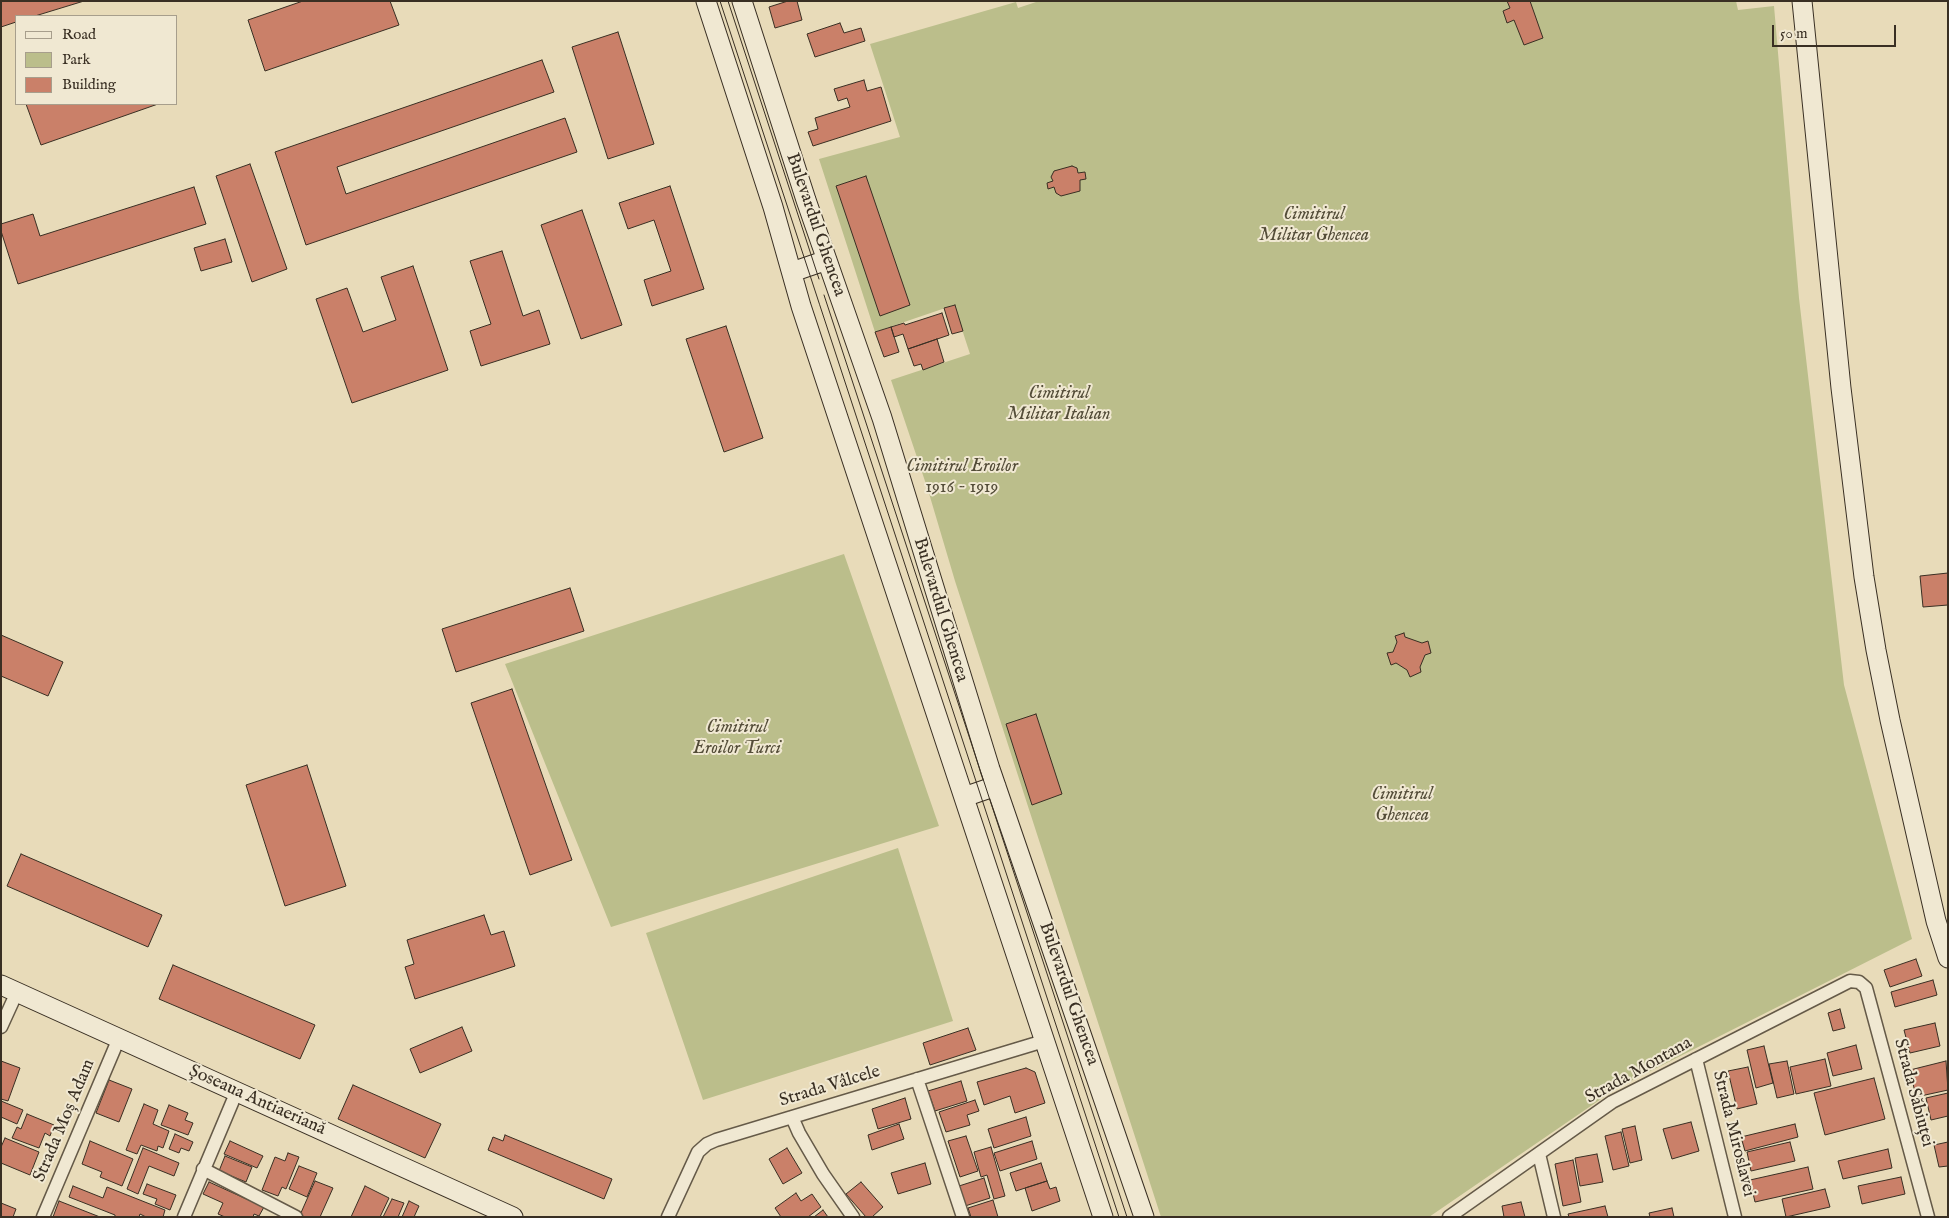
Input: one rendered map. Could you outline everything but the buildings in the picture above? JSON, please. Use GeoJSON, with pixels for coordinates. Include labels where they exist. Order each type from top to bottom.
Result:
{"type":"FeatureCollection","features":[{"type":"Feature","properties":{"kind":"main road","name":"Bulevardul Ghencea"},"geometry":{"type":"LineString","coordinates":[[706,1],[792,272],[801,306],[1103,1217]]}},
{"type":"Feature","properties":{"kind":"main road","name":"Bulevardul Ghencea"},"geometry":{"type":"LineString","coordinates":[[742,1],[806,200],[882,418],[996,786],[1144,1217]]}},
{"type":"Feature","properties":{"kind":"main road"},"geometry":{"type":"LineString","coordinates":[[1802,1],[1842,388],[1864,577],[1890,720],[1936,921],[1948,958]]}},
{"type":"Feature","properties":{"kind":"main road"},"geometry":{"type":"LineString","coordinates":[[792,272],[827,260]]}},
{"type":"Feature","properties":{"kind":"main road"},"geometry":{"type":"LineString","coordinates":[[964,797],[996,786]]}},
{"type":"Feature","properties":{"kind":"main road","name":"Șoseaua Antiaeriană"},"geometry":{"type":"LineString","coordinates":[[9,989],[513,1217]]}},
{"type":"Feature","properties":{"kind":"street","name":"Strada Montana"},"geometry":{"type":"LineString","coordinates":[[1449,1217],[1612,1102],[1850,982],[1859,982]]}},
{"type":"Feature","properties":{"kind":"street","name":"Strada Săbiuței"},"geometry":{"type":"LineString","coordinates":[[1859,982],[1866,988],[1928,1217]]}},
{"type":"Feature","properties":{"kind":"street"},"geometry":{"type":"LineString","coordinates":[[1,1027],[9,989]]}},
{"type":"Feature","properties":{"kind":"street","name":"Strada Moș Adam"},"geometry":{"type":"LineString","coordinates":[[44,1217],[118,1038]]}},
{"type":"Feature","properties":{"kind":"street","name":"Strada Vâlcele"},"geometry":{"type":"LineString","coordinates":[[668,1217],[698,1152],[707,1144],[1044,1041]]}},
{"type":"Feature","properties":{"kind":"street","name":"Strada Miroslavei"},"geometry":{"type":"LineString","coordinates":[[1696,1059],[1735,1217]]}},
{"type":"Feature","properties":{"kind":"street"},"geometry":{"type":"LineString","coordinates":[[916,1079],[963,1217]]}},
{"type":"Feature","properties":{"kind":"street"},"geometry":{"type":"LineString","coordinates":[[184,1217],[236,1091]]}},
{"type":"Feature","properties":{"kind":"street"},"geometry":{"type":"LineString","coordinates":[[792,1117],[823,1174],[852,1217]]}},
{"type":"Feature","properties":{"kind":"street"},"geometry":{"type":"LineString","coordinates":[[1539,1154],[1554,1217]]}},
{"type":"Feature","properties":{"kind":"street"},"geometry":{"type":"LineString","coordinates":[[204,1169],[296,1217]]}},
{"type":"Feature","properties":{"kind":"green space"},"geometry":{"type":"Polygon","coordinates":[[[1039,1],[1736,1],[1738,10],[1774,6],[1799,298],[1844,685],[1912,939],[1617,1088],[1429,1217],[1161,1217],[891,380],[970,354],[954,305],[875,332],[819,159],[900,137],[870,44],[1016,2],[1018,8],[1039,1]]]}},
{"type":"Feature","properties":{"kind":"green space","name":"Cimitirul Eroilor Turci"},"geometry":{"type":"Polygon","coordinates":[[[844,554],[939,826],[611,927],[505,664],[844,554]]]}},
{"type":"Feature","properties":{"kind":"green space"},"geometry":{"type":"Polygon","coordinates":[[[898,848],[953,1021],[703,1100],[646,933],[898,848]]]}},
{"type":"Feature","properties":{"kind":"tram line"},"geometry":{"type":"LineString","coordinates":[[720,1],[1119,1217]]}},
{"type":"Feature","properties":{"kind":"tram line"},"geometry":{"type":"LineString","coordinates":[[728,1],[819,279]]}},
{"type":"Feature","properties":{"kind":"tram line"},"geometry":{"type":"LineString","coordinates":[[824,295],[1127,1217]]}},
{"type":"Feature","properties":{"kind":"park label","name":"Cimitirul Militar Ghencea"},"geometry":{"type":"Point","coordinates":[1314,225]}},
{"type":"Feature","properties":{"kind":"park label","name":"Cimitirul Militar Italian"},"geometry":{"type":"Point","coordinates":[1059,404]}},
{"type":"Feature","properties":{"kind":"park label","name":"Cimitirul Eroilor 1916 - 1919"},"geometry":{"type":"Point","coordinates":[962,477]}},
{"type":"Feature","properties":{"kind":"park label","name":"Cimitirul Ghencea"},"geometry":{"type":"Point","coordinates":[1402,805]}}]}
